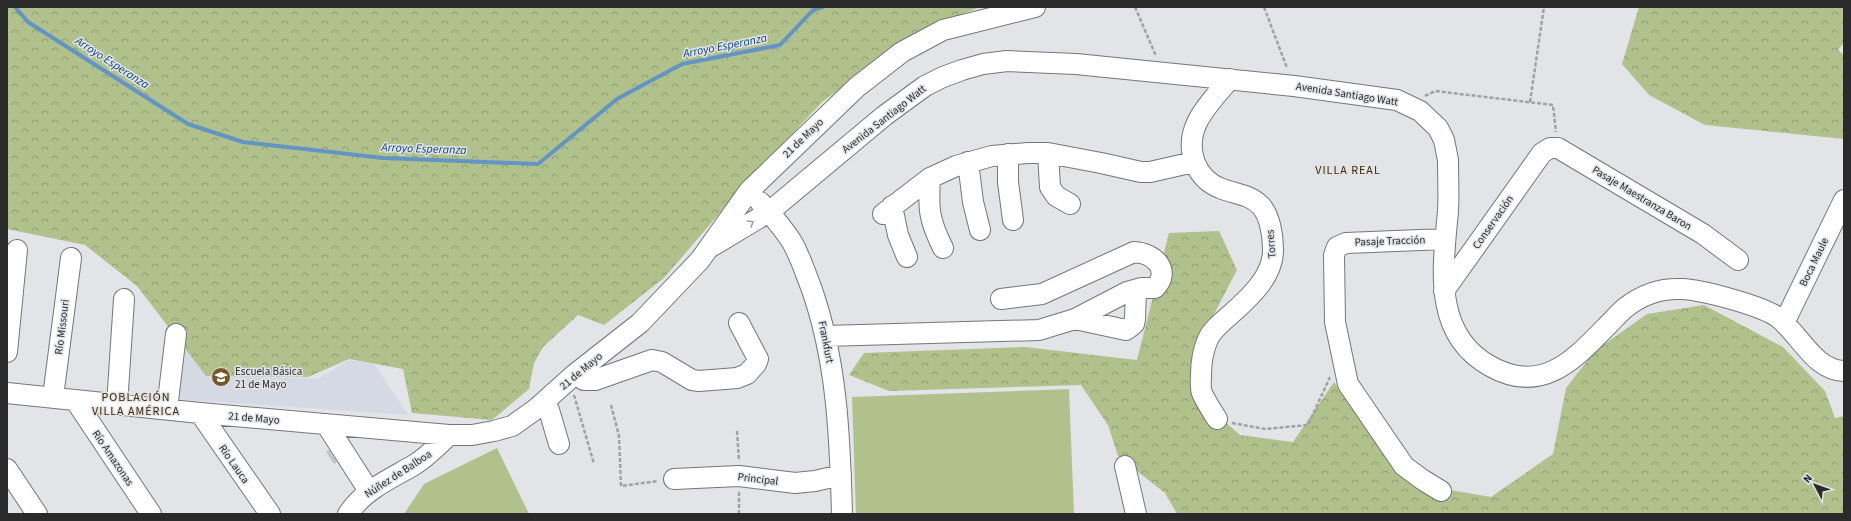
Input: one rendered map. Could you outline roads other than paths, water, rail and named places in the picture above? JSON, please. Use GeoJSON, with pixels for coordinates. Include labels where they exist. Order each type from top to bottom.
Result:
{"type":"FeatureCollection","features":[{"type":"Feature","properties":{"kind":"street","name":"21 de Mayo"},"geometry":{"type":"LineString","coordinates":[[7,393],[167,410],[449,435],[494,431],[512,426],[525,418],[640,323],[687,276],[709,248],[749,190],[857,87],[902,52],[943,30],[1035,7]]}},
{"type":"Feature","properties":{"kind":"street","name":"Avenida Santiago Watt"},"geometry":{"type":"LineString","coordinates":[[709,248],[769,212],[906,99],[931,83],[962,70],[983,64],[1007,61],[1076,64],[1163,74],[1294,86],[1397,100],[1420,110],[1438,128],[1444,140],[1448,160],[1448,209],[1445,239],[1444,291],[1449,321],[1461,342],[1479,360],[1502,373],[1526,377],[1545,375],[1569,362],[1625,308],[1648,294],[1665,289],[1682,289],[1714,294],[1776,316],[1818,360],[1828,367],[1844,371]]}},
{"type":"Feature","properties":{"kind":"street","name":"Torres"},"geometry":{"type":"LineString","coordinates":[[1205,107],[1207,78]]}},
{"type":"Feature","properties":{"kind":"street","name":"Torres"},"geometry":{"type":"LineString","coordinates":[[1217,419],[1202,392],[1201,366],[1208,339],[1218,326],[1237,308],[1268,274],[1273,262],[1273,248],[1267,217],[1261,206],[1247,196],[1220,188],[1207,181],[1199,172],[1191,151],[1192,136],[1197,120],[1205,107],[1230,80]]}},
{"type":"Feature","properties":{"kind":"street","name":"Pasaje Maestranza Baron"},"geometry":{"type":"LineString","coordinates":[[1550,150],[1703,234],[1738,260]]}},
{"type":"Feature","properties":{"kind":"street","name":"Conservación"},"geometry":{"type":"LineString","coordinates":[[1444,291],[1550,150]]}},
{"type":"Feature","properties":{"kind":"street"},"geometry":{"type":"LineString","coordinates":[[907,258],[888,210],[930,178],[968,162],[1008,154],[1048,154],[1101,162],[1141,172],[1150,172],[1194,162]]}},
{"type":"Feature","properties":{"kind":"street"},"geometry":{"type":"LineString","coordinates":[[1008,154],[1008,182],[1013,220]]}},
{"type":"Feature","properties":{"kind":"street"},"geometry":{"type":"LineString","coordinates":[[1048,154],[1050,187],[1056,196],[1070,204]]}},
{"type":"Feature","properties":{"kind":"street"},"geometry":{"type":"LineString","coordinates":[[968,162],[973,202],[980,230]]}},
{"type":"Feature","properties":{"kind":"street"},"geometry":{"type":"LineString","coordinates":[[930,178],[928,205],[932,227],[943,248]]}},
{"type":"Feature","properties":{"kind":"street","name":"Frankfurt"},"geometry":{"type":"LineString","coordinates":[[749,190],[769,212],[792,242],[801,260],[819,312],[825,336],[834,390],[839,434],[842,514]]}},
{"type":"Feature","properties":{"kind":"street","name":"Boca Maule"},"geometry":{"type":"LineString","coordinates":[[1784,323],[1844,200]]}},
{"type":"Feature","properties":{"kind":"street","name":"Pasaje Tracción"},"geometry":{"type":"LineString","coordinates":[[1441,491],[1404,466],[1348,384],[1335,322],[1334,255],[1337,247],[1346,243],[1445,239]]}},
{"type":"Feature","properties":{"kind":"street"},"geometry":{"type":"LineString","coordinates":[[7,352],[17,250]]}},
{"type":"Feature","properties":{"kind":"street"},"geometry":{"type":"LineString","coordinates":[[825,336],[1039,330],[1075,319],[1136,290],[1155,288],[1161,280],[1159,264],[1154,258],[1144,252],[1134,252],[1042,294],[1002,299]]}},
{"type":"Feature","properties":{"kind":"street","name":"Río Missouri"},"geometry":{"type":"LineString","coordinates":[[53,397],[71,258]]}},
{"type":"Feature","properties":{"kind":"street"},"geometry":{"type":"LineString","coordinates":[[1075,319],[1126,330],[1134,324],[1136,290]]}},
{"type":"Feature","properties":{"kind":"street"},"geometry":{"type":"LineString","coordinates":[[117,405],[124,299]]}},
{"type":"Feature","properties":{"kind":"street"},"geometry":{"type":"LineString","coordinates":[[573,377],[584,380],[595,380],[652,360],[662,362],[692,380],[699,382],[737,378],[746,374],[756,364],[758,359],[739,323]]}},
{"type":"Feature","properties":{"kind":"street"},"geometry":{"type":"LineString","coordinates":[[167,410],[176,334]]}},
{"type":"Feature","properties":{"kind":"street","name":"Río Amazonas"},"geometry":{"type":"LineString","coordinates":[[75,400],[151,514]]}},
{"type":"Feature","properties":{"kind":"street","name":"Río Lauca"},"geometry":{"type":"LineString","coordinates":[[200,413],[270,514]]}},
{"type":"Feature","properties":{"kind":"street"},"geometry":{"type":"LineString","coordinates":[[525,418],[550,414],[560,444]]}},
{"type":"Feature","properties":{"kind":"street"},"geometry":{"type":"LineString","coordinates":[[326,424],[369,491]]}},
{"type":"Feature","properties":{"kind":"street","name":"Núñez de Balboa"},"geometry":{"type":"LineString","coordinates":[[348,514],[354,504],[369,491],[414,464],[438,447],[449,435]]}},
{"type":"Feature","properties":{"kind":"street"},"geometry":{"type":"LineString","coordinates":[[1125,466],[1136,514]]}},
{"type":"Feature","properties":{"kind":"street"},"geometry":{"type":"LineString","coordinates":[[7,469],[37,514]]}},
{"type":"Feature","properties":{"kind":"street","name":"Principal"},"geometry":{"type":"LineString","coordinates":[[674,479],[740,476],[795,483],[815,481],[841,475]]}},
{"type":"Feature","properties":{"kind":"waterway","name":"Arroyo Esperanza"},"geometry":{"type":"LineString","coordinates":[[15,7],[28,22],[188,124],[243,142],[383,158],[538,164],[617,99],[682,64],[780,45],[813,10],[823,7]]}},
{"type":"Feature","properties":{"kind":"place","name":"Escuela Básica 21 de Mayo"},"geometry":{"type":"Point","coordinates":[221,377]}},
{"type":"Feature","properties":{"kind":"district","name":"VILLA REAL"},"geometry":{"type":"Point","coordinates":[1348,170]}},
{"type":"Feature","properties":{"kind":"district","name":"POBLACIÓN VILLA AMÉRICA"},"geometry":{"type":"Point","coordinates":[136,404]}}]}
